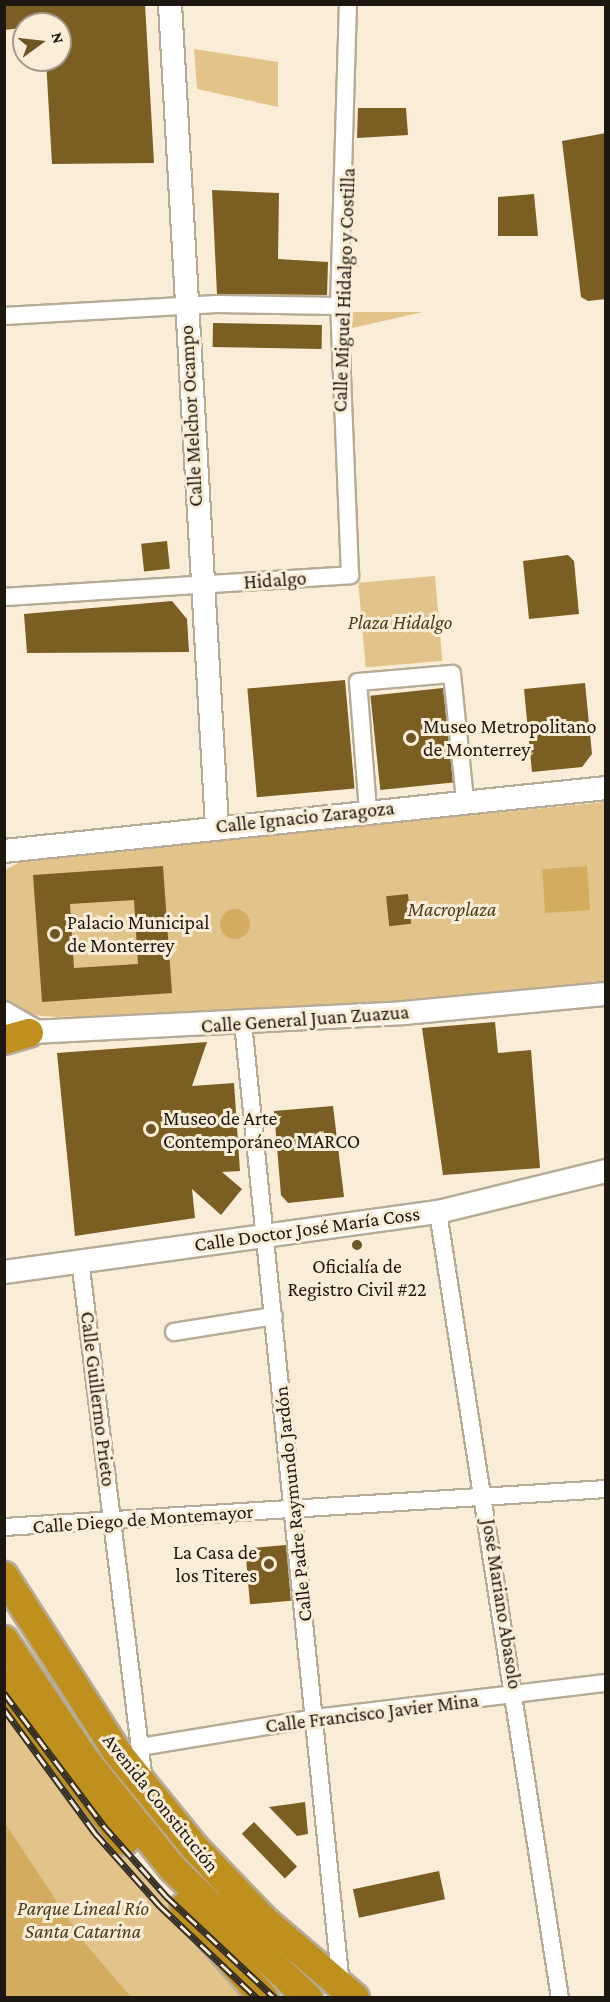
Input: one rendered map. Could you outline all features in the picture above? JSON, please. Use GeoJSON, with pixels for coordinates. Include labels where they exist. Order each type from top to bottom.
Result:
{"type":"FeatureCollection","features":[{"type":"Feature","properties":{"kind":"highway","name":"Avenida Constitución"},"geometry":{"type":"LineString","coordinates":[[7,1577],[80,1699],[145,1788],[235,1892],[348,1992]]}},
{"type":"Feature","properties":{"kind":"highway","name":"Avenida Constitución"},"geometry":{"type":"LineString","coordinates":[[4,1640],[86,1761],[173,1869],[308,1998]]}},
{"type":"Feature","properties":{"kind":"highway"},"geometry":{"type":"LineString","coordinates":[[4,1684],[100,1810],[264,1998]]}},
{"type":"Feature","properties":{"kind":"street","name":"Calle Melchor Ocampo"},"geometry":{"type":"LineString","coordinates":[[170,4],[185,307],[217,827]]}},
{"type":"Feature","properties":{"kind":"street","name":"Calle Miguel Hidalgo y Costilla"},"geometry":{"type":"LineString","coordinates":[[348,4],[339,306],[350,575]]}},
{"type":"Feature","properties":{"kind":"street"},"geometry":{"type":"LineString","coordinates":[[4,316],[185,307],[339,306]]}},
{"type":"Feature","properties":{"kind":"street","name":"Hidalgo"},"geometry":{"type":"LineString","coordinates":[[4,597],[350,575]]}},
{"type":"Feature","properties":{"kind":"street"},"geometry":{"type":"LineString","coordinates":[[368,811],[358,682],[452,674],[465,800]]}},
{"type":"Feature","properties":{"kind":"street","name":"Calle Ignacio Zaragoza"},"geometry":{"type":"LineString","coordinates":[[15,847],[465,800],[606,788]]}},
{"type":"Feature","properties":{"kind":"street","name":"Calle General Juan Zuazua"},"geometry":{"type":"LineString","coordinates":[[19,1035],[243,1023],[606,994]]}},
{"type":"Feature","properties":{"kind":"street"},"geometry":{"type":"LineString","coordinates":[[4,1013],[19,1035]]}},
{"type":"Feature","properties":{"kind":"street","name":"Calle Padre Raymundo Jardón"},"geometry":{"type":"LineString","coordinates":[[243,1023],[315,1718],[348,1992]]}},
{"type":"Feature","properties":{"kind":"street","name":"Calle Doctor José María Coss"},"geometry":{"type":"LineString","coordinates":[[4,1272],[438,1212],[606,1171]]}},
{"type":"Feature","properties":{"kind":"street","name":"José Mariano Abasolo"},"geometry":{"type":"LineString","coordinates":[[438,1212],[516,1695],[560,1998]]}},
{"type":"Feature","properties":{"kind":"street","name":"Calle Guillermo Prieto"},"geometry":{"type":"LineString","coordinates":[[80,1260],[114,1521],[145,1788]]}},
{"type":"Feature","properties":{"kind":"street"},"geometry":{"type":"LineString","coordinates":[[174,1332],[274,1316]]}},
{"type":"Feature","properties":{"kind":"street","name":"Calle Diego de Montemayor"},"geometry":{"type":"LineString","coordinates":[[4,1527],[606,1489]]}},
{"type":"Feature","properties":{"kind":"street","name":"Calle Francisco Javier Mina"},"geometry":{"type":"LineString","coordinates":[[140,1747],[315,1718],[606,1683]]}},
{"type":"Feature","properties":{"kind":"green space"},"geometry":{"type":"Polygon","coordinates":[[[194,49],[278,62],[278,107],[197,89],[194,49]]]}},
{"type":"Feature","properties":{"kind":"green space"},"geometry":{"type":"Polygon","coordinates":[[[353,312],[423,312],[352,328],[353,312]]]}},
{"type":"Feature","properties":{"kind":"green space","name":"Plaza Hidalgo"},"geometry":{"type":"Polygon","coordinates":[[[435,576],[442,661],[366,667],[358,583],[435,576]]]}},
{"type":"Feature","properties":{"kind":"green space","name":"Macroplaza"},"geometry":{"type":"Polygon","coordinates":[[[605,802],[605,981],[472,999],[153,1015],[56,1017],[31,1015],[5,1003],[5,870],[26,859],[605,802]]]}},
{"type":"Feature","properties":{"kind":"green space","name":"Parque Lineal Río Santa Catarina"},"geometry":{"type":"Polygon","coordinates":[[[4,1677],[138,1863],[270,1997],[5,1997],[4,1677]]]}},
{"type":"Feature","properties":{"kind":"shaded area"},"geometry":{"type":"Polygon","coordinates":[[[587,866],[590,910],[545,913],[542,869],[587,866]]]}},
{"type":"Feature","properties":{"kind":"shaded area"},"geometry":{"type":"Polygon","coordinates":[[[235,909],[241,910],[249,918],[249,930],[241,938],[235,939],[229,938],[221,930],[220,924],[221,918],[229,910],[235,909]]]}},
{"type":"Feature","properties":{"kind":"shaded area"},"geometry":{"type":"Polygon","coordinates":[[[5,1823],[83,1941],[131,1997],[5,1997],[5,1823]]]}},
{"type":"Feature","properties":{"kind":"building"},"geometry":{"type":"Polygon","coordinates":[[[4,4],[145,4],[154,163],[52,164],[47,72],[72,72],[72,12],[12,12],[12,29],[4,30],[4,4]]]}},
{"type":"Feature","properties":{"kind":"building"},"geometry":{"type":"Polygon","coordinates":[[[358,108],[406,108],[408,135],[357,138],[358,108]]]}},
{"type":"Feature","properties":{"kind":"building"},"geometry":{"type":"Polygon","coordinates":[[[606,133],[606,299],[588,301],[581,297],[562,141],[606,133]]]}},
{"type":"Feature","properties":{"kind":"building"},"geometry":{"type":"Polygon","coordinates":[[[212,190],[279,193],[278,259],[328,262],[327,295],[217,294],[212,190]]]}},
{"type":"Feature","properties":{"kind":"building"},"geometry":{"type":"Polygon","coordinates":[[[534,194],[538,236],[498,236],[498,197],[534,194]]]}},
{"type":"Feature","properties":{"kind":"building"},"geometry":{"type":"Polygon","coordinates":[[[213,323],[322,325],[322,349],[213,347],[213,323]]]}},
{"type":"Feature","properties":{"kind":"building"},"geometry":{"type":"Polygon","coordinates":[[[167,541],[170,569],[144,572],[141,544],[167,541]]]}},
{"type":"Feature","properties":{"kind":"building"},"geometry":{"type":"Polygon","coordinates":[[[568,555],[574,561],[579,614],[529,619],[523,561],[568,555]]]}},
{"type":"Feature","properties":{"kind":"building"},"geometry":{"type":"Polygon","coordinates":[[[172,601],[187,619],[189,652],[27,653],[24,614],[172,601]]]}},
{"type":"Feature","properties":{"kind":"building"},"geometry":{"type":"Polygon","coordinates":[[[345,680],[354,789],[257,797],[247,689],[345,680]]]}},
{"type":"Feature","properties":{"kind":"building"},"geometry":{"type":"Polygon","coordinates":[[[585,683],[592,754],[582,767],[532,772],[524,689],[585,683]]]}},
{"type":"Feature","properties":{"kind":"building","name":"Museo Metropolitano de Monterrey"},"geometry":{"type":"Polygon","coordinates":[[[443,688],[453,782],[380,790],[370,696],[443,688]]]}},
{"type":"Feature","properties":{"kind":"building","name":"Palacio Municipal de Monterrey"},"geometry":{"type":"Polygon","coordinates":[[[163,866],[172,993],[42,1002],[33,875],[163,866]],[[134,900],[70,904],[74,968],[138,964],[134,900]]]}},
{"type":"Feature","properties":{"kind":"building"},"geometry":{"type":"Polygon","coordinates":[[[408,894],[411,924],[389,926],[386,896],[408,894]]]}},
{"type":"Feature","properties":{"kind":"building"},"geometry":{"type":"Polygon","coordinates":[[[495,1022],[498,1053],[531,1050],[540,1168],[443,1175],[422,1028],[495,1022]]]}},
{"type":"Feature","properties":{"kind":"building","name":"Museo de Arte Contemporáneo MARCO"},"geometry":{"type":"Polygon","coordinates":[[[207,1042],[192,1086],[234,1083],[240,1171],[222,1172],[242,1189],[221,1215],[192,1189],[195,1218],[75,1236],[57,1053],[207,1042]]]}},
{"type":"Feature","properties":{"kind":"building"},"geometry":{"type":"Polygon","coordinates":[[[333,1106],[344,1197],[288,1203],[281,1195],[274,1111],[333,1106]]]}},
{"type":"Feature","properties":{"kind":"building"},"geometry":{"type":"Polygon","coordinates":[[[286,1545],[291,1601],[250,1604],[245,1549],[286,1545]]]}},
{"type":"Feature","properties":{"kind":"building"},"geometry":{"type":"Polygon","coordinates":[[[305,1802],[308,1834],[297,1836],[269,1807],[305,1802]]]}},
{"type":"Feature","properties":{"kind":"building"},"geometry":{"type":"Polygon","coordinates":[[[254,1822],[297,1867],[285,1878],[242,1834],[254,1822]]]}},
{"type":"Feature","properties":{"kind":"building"},"geometry":{"type":"Polygon","coordinates":[[[439,1871],[445,1899],[359,1918],[353,1889],[439,1871]]]}},
{"type":"Feature","properties":{"kind":"railway"},"geometry":{"type":"LineString","coordinates":[[4,1693],[103,1825],[166,1896],[275,1998]]}},
{"type":"Feature","properties":{"kind":"railway"},"geometry":{"type":"LineString","coordinates":[[4,1709],[95,1833],[160,1906],[257,1998]]}},
{"type":"Feature","properties":{"kind":"place","name":"Museo Metropolitano de Monterrey"},"geometry":{"type":"Point","coordinates":[411,738]}},
{"type":"Feature","properties":{"kind":"place","name":"Palacio Municipal de Monterrey"},"geometry":{"type":"Point","coordinates":[55,934]}},
{"type":"Feature","properties":{"kind":"place","name":"Museo de Arte Contemporáneo MARCO"},"geometry":{"type":"Point","coordinates":[151,1129]}},
{"type":"Feature","properties":{"kind":"place","name":"Oficialía de Registro Civil #22"},"geometry":{"type":"Point","coordinates":[357,1245]}},
{"type":"Feature","properties":{"kind":"place","name":"La Casa de los Titeres"},"geometry":{"type":"Point","coordinates":[269,1564]}}]}
